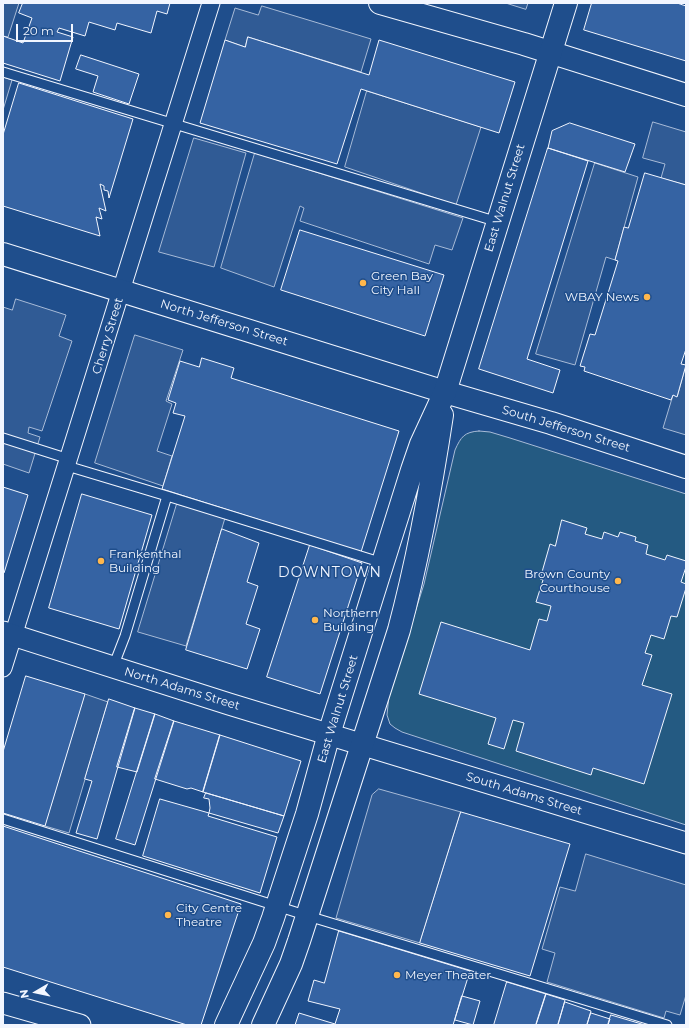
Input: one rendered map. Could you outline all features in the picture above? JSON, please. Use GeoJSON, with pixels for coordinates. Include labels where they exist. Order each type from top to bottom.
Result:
{"type":"FeatureCollection","features":[{"type":"Feature","properties":{"kind":"main road"},"geometry":{"type":"LineString","coordinates":[[380,3],[551,52],[686,95]]}},
{"type":"Feature","properties":{"kind":"main road","name":"East Walnut Street"},"geometry":{"type":"LineString","coordinates":[[226,1025],[264,943],[277,906],[307,814],[330,734],[421,444],[445,392],[566,3]]}},
{"type":"Feature","properties":{"kind":"main road","name":"North Jefferson Street"},"geometry":{"type":"LineString","coordinates":[[3,254],[445,392]]}},
{"type":"Feature","properties":{"kind":"main road","name":"East Walnut Street"},"geometry":{"type":"LineString","coordinates":[[263,1025],[291,964],[308,916],[399,630],[410,588],[432,482],[445,392]]}},
{"type":"Feature","properties":{"kind":"main road","name":"South Jefferson Street"},"geometry":{"type":"LineString","coordinates":[[445,392],[550,423],[686,467]]}},
{"type":"Feature","properties":{"kind":"street","name":"Cherry Street"},"geometry":{"type":"LineString","coordinates":[[3,668],[8,634],[68,463],[211,3]]}},
{"type":"Feature","properties":{"kind":"street","name":"North Adams Street"},"geometry":{"type":"LineString","coordinates":[[8,634],[362,744]]}},
{"type":"Feature","properties":{"kind":"street","name":"South Adams Street"},"geometry":{"type":"LineString","coordinates":[[362,744],[686,843]]}},
{"type":"Feature","properties":{"kind":"street"},"geometry":{"type":"LineString","coordinates":[[3,1003],[80,1025]]}},
{"type":"Feature","properties":{"kind":"lane"},"geometry":{"type":"LineString","coordinates":[[3,72],[498,222]]}},
{"type":"Feature","properties":{"kind":"lane"},"geometry":{"type":"LineString","coordinates":[[3,438],[68,463],[167,496],[383,563]]}},
{"type":"Feature","properties":{"kind":"lane"},"geometry":{"type":"LineString","coordinates":[[114,667],[167,496]]}},
{"type":"Feature","properties":{"kind":"lane"},"geometry":{"type":"LineString","coordinates":[[3,819],[308,916],[667,1025]]}},
{"type":"Feature","properties":{"kind":"shaded area"},"geometry":{"type":"Polygon","coordinates":[[[3,3],[19,3],[8,37],[3,36],[3,3]]]}},
{"type":"Feature","properties":{"kind":"shaded area"},"geometry":{"type":"Polygon","coordinates":[[[506,3],[528,3],[526,9],[506,3]]]}},
{"type":"Feature","properties":{"kind":"shaded area"},"geometry":{"type":"Polygon","coordinates":[[[262,6],[371,39],[361,72],[248,37],[245,47],[225,40],[235,8],[258,15],[262,6]]]}},
{"type":"Feature","properties":{"kind":"shaded area"},"geometry":{"type":"Polygon","coordinates":[[[3,77],[12,80],[3,110],[3,77]]]}},
{"type":"Feature","properties":{"kind":"shaded area"},"geometry":{"type":"Polygon","coordinates":[[[367,91],[481,127],[456,205],[345,167],[367,91]]]}},
{"type":"Feature","properties":{"kind":"shaded area"},"geometry":{"type":"Polygon","coordinates":[[[653,122],[686,132],[686,185],[661,178],[665,164],[643,158],[653,122]]]}},
{"type":"Feature","properties":{"kind":"shaded area"},"geometry":{"type":"Polygon","coordinates":[[[194,138],[246,153],[214,267],[159,252],[194,138]]]}},
{"type":"Feature","properties":{"kind":"shaded area"},"geometry":{"type":"Polygon","coordinates":[[[255,153],[463,218],[452,250],[435,245],[429,264],[300,221],[304,208],[300,206],[274,287],[221,268],[255,153]]]}},
{"type":"Feature","properties":{"kind":"shaded area"},"geometry":{"type":"Polygon","coordinates":[[[595,163],[638,177],[615,260],[606,257],[575,365],[536,354],[595,163]]]}},
{"type":"Feature","properties":{"kind":"shaded area"},"geometry":{"type":"Polygon","coordinates":[[[16,299],[66,315],[59,336],[72,341],[42,431],[29,427],[28,433],[40,437],[29,473],[3,464],[3,307],[12,310],[16,299]]]}},
{"type":"Feature","properties":{"kind":"shaded area"},"geometry":{"type":"Polygon","coordinates":[[[135,335],[183,350],[166,401],[172,404],[157,451],[172,456],[163,486],[95,463],[135,335]]]}},
{"type":"Feature","properties":{"kind":"shaded area"},"geometry":{"type":"Polygon","coordinates":[[[686,365],[686,435],[663,428],[673,395],[677,396],[686,365]]]}},
{"type":"Feature","properties":{"kind":"shaded area"},"geometry":{"type":"Polygon","coordinates":[[[479,431],[490,432],[510,438],[686,494],[686,825],[402,732],[390,724],[387,715],[389,695],[424,584],[455,450],[459,442],[466,434],[479,431]]]}},
{"type":"Feature","properties":{"kind":"shaded area"},"geometry":{"type":"Polygon","coordinates":[[[177,504],[225,518],[186,646],[138,632],[177,504]]]}},
{"type":"Feature","properties":{"kind":"shaded area"},"geometry":{"type":"Polygon","coordinates":[[[85,694],[108,702],[69,833],[45,826],[85,694]]]}},
{"type":"Feature","properties":{"kind":"shaded area"},"geometry":{"type":"Polygon","coordinates":[[[379,789],[461,812],[420,943],[336,918],[372,795],[379,789]]]}},
{"type":"Feature","properties":{"kind":"shaded area"},"geometry":{"type":"Polygon","coordinates":[[[586,854],[686,885],[686,995],[680,1015],[666,1011],[664,1018],[547,982],[555,953],[542,949],[560,887],[575,891],[586,854]]]}},
{"type":"Feature","properties":{"kind":"building"},"geometry":{"type":"Polygon","coordinates":[[[23,3],[170,3],[167,14],[157,11],[151,33],[117,23],[115,30],[89,22],[85,36],[59,28],[57,32],[73,37],[60,81],[3,63],[3,36],[23,43],[32,18],[19,13],[23,3]]]}},
{"type":"Feature","properties":{"kind":"building"},"geometry":{"type":"Polygon","coordinates":[[[592,3],[677,3],[686,6],[686,61],[584,30],[592,3]]]}},
{"type":"Feature","properties":{"kind":"building"},"geometry":{"type":"Polygon","coordinates":[[[248,37],[369,75],[379,40],[515,82],[499,133],[361,89],[337,164],[200,123],[225,40],[245,47],[248,37]]]}},
{"type":"Feature","properties":{"kind":"building"},"geometry":{"type":"Polygon","coordinates":[[[81,55],[139,74],[129,104],[93,92],[98,76],[76,69],[81,55]]]}},
{"type":"Feature","properties":{"kind":"building"},"geometry":{"type":"Polygon","coordinates":[[[19,83],[133,119],[109,198],[108,191],[104,190],[104,186],[100,184],[106,211],[99,208],[102,219],[96,217],[100,236],[3,206],[3,135],[19,83]]]}},
{"type":"Feature","properties":{"kind":"building"},"geometry":{"type":"Polygon","coordinates":[[[570,123],[635,144],[625,172],[548,148],[552,131],[570,123]]]}},
{"type":"Feature","properties":{"kind":"building"},"geometry":{"type":"Polygon","coordinates":[[[548,148],[588,161],[527,359],[560,370],[553,393],[479,369],[548,148]]]}},
{"type":"Feature","properties":{"kind":"building","name":"WBAY News"},"geometry":{"type":"Polygon","coordinates":[[[645,173],[686,185],[686,349],[681,364],[686,365],[677,397],[673,395],[671,400],[584,371],[585,367],[580,366],[590,334],[595,335],[618,261],[615,260],[624,227],[628,228],[645,173]]]}},
{"type":"Feature","properties":{"kind":"building","name":"Green Bay City Hall"},"geometry":{"type":"Polygon","coordinates":[[[300,230],[444,275],[425,336],[281,290],[300,230]]]}},
{"type":"Feature","properties":{"kind":"building"},"geometry":{"type":"Polygon","coordinates":[[[202,358],[234,368],[231,378],[399,431],[361,552],[162,489],[185,416],[173,413],[176,403],[168,400],[180,361],[199,367],[202,358]]]}},
{"type":"Feature","properties":{"kind":"building"},"geometry":{"type":"Polygon","coordinates":[[[3,487],[28,495],[4,573],[3,573],[3,487]]]}},
{"type":"Feature","properties":{"kind":"building","name":"Frankenthal Building"},"geometry":{"type":"Polygon","coordinates":[[[82,494],[152,515],[119,629],[49,608],[82,494]]]}},
{"type":"Feature","properties":{"kind":"building"},"geometry":{"type":"Polygon","coordinates":[[[562,520],[587,528],[585,534],[602,539],[604,532],[618,537],[620,532],[636,537],[635,541],[648,545],[646,554],[665,560],[667,555],[686,561],[686,567],[681,582],[686,584],[686,588],[677,617],[671,616],[664,639],[651,635],[645,653],[652,655],[642,685],[672,694],[644,784],[593,768],[591,775],[516,751],[524,723],[513,720],[504,749],[488,744],[496,718],[419,694],[441,622],[530,650],[539,619],[547,621],[551,606],[536,602],[543,580],[540,579],[550,544],[555,546],[562,520]]]}},
{"type":"Feature","properties":{"kind":"building"},"geometry":{"type":"Polygon","coordinates":[[[222,529],[259,543],[247,582],[258,586],[246,624],[260,629],[247,669],[186,650],[222,529]]]}},
{"type":"Feature","properties":{"kind":"building","name":"Northern Building"},"geometry":{"type":"Polygon","coordinates":[[[310,545],[362,563],[320,694],[267,677],[310,545]]]}},
{"type":"Feature","properties":{"kind":"building"},"geometry":{"type":"Polygon","coordinates":[[[26,676],[85,694],[45,826],[3,813],[3,752],[26,676]]]}},
{"type":"Feature","properties":{"kind":"building"},"geometry":{"type":"Polygon","coordinates":[[[109,699],[135,708],[97,839],[76,833],[92,781],[85,779],[109,699]]]}},
{"type":"Feature","properties":{"kind":"building"},"geometry":{"type":"Polygon","coordinates":[[[135,708],[155,714],[137,772],[117,767],[135,708]]]}},
{"type":"Feature","properties":{"kind":"building"},"geometry":{"type":"Polygon","coordinates":[[[155,714],[174,721],[135,845],[116,839],[155,714]]]}},
{"type":"Feature","properties":{"kind":"building"},"geometry":{"type":"Polygon","coordinates":[[[174,721],[220,735],[203,792],[191,788],[187,789],[155,779],[174,721]]]}},
{"type":"Feature","properties":{"kind":"building"},"geometry":{"type":"Polygon","coordinates":[[[220,735],[301,761],[284,816],[203,792],[220,735]]]}},
{"type":"Feature","properties":{"kind":"building"},"geometry":{"type":"Polygon","coordinates":[[[206,793],[284,816],[278,833],[209,813],[209,799],[204,798],[206,793]]]}},
{"type":"Feature","properties":{"kind":"building"},"geometry":{"type":"Polygon","coordinates":[[[160,799],[209,813],[208,816],[277,837],[260,893],[143,856],[160,799]]]}},
{"type":"Feature","properties":{"kind":"building"},"geometry":{"type":"Polygon","coordinates":[[[461,812],[570,844],[530,976],[420,943],[461,812]]]}},
{"type":"Feature","properties":{"kind":"building"},"geometry":{"type":"Polygon","coordinates":[[[3,826],[241,904],[201,1025],[187,1025],[3,967],[3,826]]]}},
{"type":"Feature","properties":{"kind":"building","name":"Meyer Theater"},"geometry":{"type":"Polygon","coordinates":[[[339,931],[470,971],[453,1025],[295,1025],[299,1013],[335,1024],[340,1009],[308,1001],[314,980],[324,983],[339,931]]]}},
{"type":"Feature","properties":{"kind":"building"},"geometry":{"type":"Polygon","coordinates":[[[507,982],[546,994],[536,1025],[494,1025],[507,982]]]}},
{"type":"Feature","properties":{"kind":"building"},"geometry":{"type":"Polygon","coordinates":[[[546,994],[565,1000],[558,1025],[536,1025],[546,994]]]}},
{"type":"Feature","properties":{"kind":"building"},"geometry":{"type":"Polygon","coordinates":[[[462,996],[480,1001],[473,1025],[455,1020],[462,996]]]}},
{"type":"Feature","properties":{"kind":"building"},"geometry":{"type":"Polygon","coordinates":[[[565,1002],[591,1011],[587,1025],[558,1025],[565,1002]]]}},
{"type":"Feature","properties":{"kind":"building"},"geometry":{"type":"Polygon","coordinates":[[[591,1013],[610,1019],[608,1025],[587,1025],[591,1013]]]}},
{"type":"Feature","properties":{"kind":"building"},"geometry":{"type":"Polygon","coordinates":[[[611,1015],[645,1025],[608,1025],[611,1015]]]}},
{"type":"Feature","properties":{"kind":"place","name":"Green Bay City Hall"},"geometry":{"type":"Point","coordinates":[363,283]}},
{"type":"Feature","properties":{"kind":"place","name":"WBAY News"},"geometry":{"type":"Point","coordinates":[647,297]}},
{"type":"Feature","properties":{"kind":"place","name":"Frankenthal Building"},"geometry":{"type":"Point","coordinates":[101,561]}},
{"type":"Feature","properties":{"kind":"place","name":"Brown County Courthouse"},"geometry":{"type":"Point","coordinates":[618,581]}},
{"type":"Feature","properties":{"kind":"place","name":"Northern Building"},"geometry":{"type":"Point","coordinates":[315,620]}},
{"type":"Feature","properties":{"kind":"place","name":"City Centre Theatre"},"geometry":{"type":"Point","coordinates":[168,915]}},
{"type":"Feature","properties":{"kind":"place","name":"Meyer Theater"},"geometry":{"type":"Point","coordinates":[397,975]}},
{"type":"Feature","properties":{"kind":"district","name":"DOWNTOWN"},"geometry":{"type":"Point","coordinates":[330,573]}}]}
